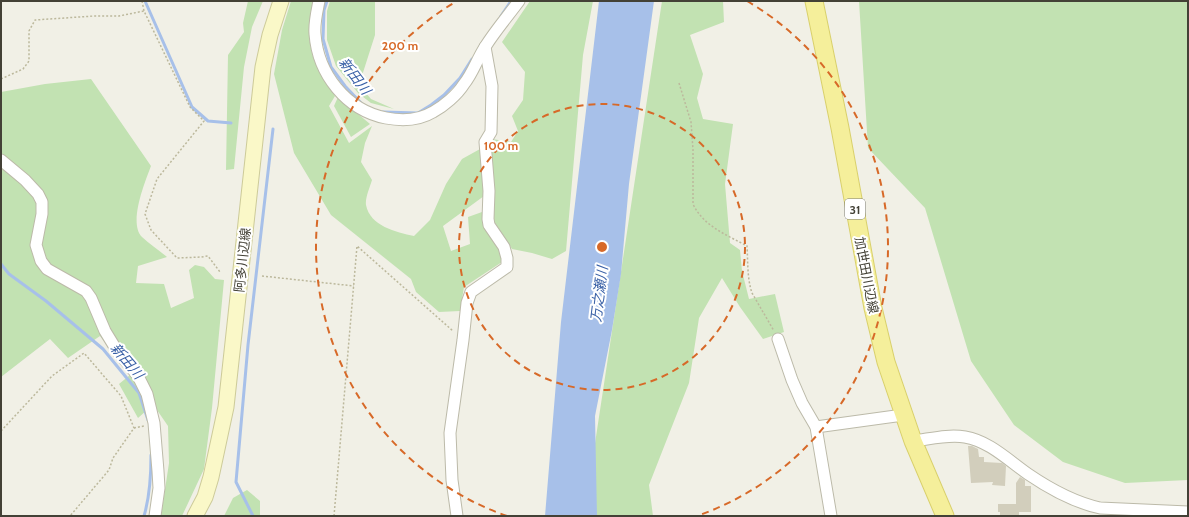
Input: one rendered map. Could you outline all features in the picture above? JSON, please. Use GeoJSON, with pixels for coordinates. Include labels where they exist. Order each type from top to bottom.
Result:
{"type":"FeatureCollection","features":[{"type":"Feature","properties":{"kind":"main road","name":"阿多川辺線"},"geometry":{"type":"LineString","coordinates":[[195,516],[205,497],[211,477],[226,407],[262,67],[281,1]]}},
{"type":"Feature","properties":{"kind":"main road","name":"加世田川辺線"},"geometry":{"type":"LineString","coordinates":[[814,1],[840,128],[873,308],[886,362],[903,415],[945,516]]}},
{"type":"Feature","properties":{"kind":"street"},"geometry":{"type":"LineString","coordinates":[[319,1],[315,33],[319,54],[324,69],[333,84],[344,97],[354,105],[376,116],[391,119],[410,120],[433,112],[451,99],[464,84],[485,47],[519,1]]}},
{"type":"Feature","properties":{"kind":"street"},"geometry":{"type":"LineString","coordinates":[[457,516],[452,480],[450,433],[467,303],[471,292],[507,267],[507,258],[504,247],[490,225],[488,219],[489,191],[484,142],[491,132],[492,86],[485,47]]}},
{"type":"Feature","properties":{"kind":"street"},"geometry":{"type":"LineString","coordinates":[[1,160],[26,180],[38,194],[42,202],[42,214],[36,245],[41,261],[47,269],[86,291],[105,331],[116,349],[138,376],[147,394],[154,423],[159,482],[155,516]]}},
{"type":"Feature","properties":{"kind":"street"},"geometry":{"type":"LineString","coordinates":[[778,339],[792,380],[802,403],[816,427],[831,516]]}},
{"type":"Feature","properties":{"kind":"street"},"geometry":{"type":"LineString","coordinates":[[816,427],[903,415]]}},
{"type":"Feature","properties":{"kind":"street"},"geometry":{"type":"LineString","coordinates":[[913,441],[946,436],[965,437],[982,442],[1046,486],[1086,505],[1100,508],[1188,512]]}},
{"type":"Feature","properties":{"kind":"path"},"geometry":{"type":"LineString","coordinates":[[142,1],[144,11],[190,107],[204,122],[157,179],[145,214],[151,230],[177,258],[208,256],[220,272]]}},
{"type":"Feature","properties":{"kind":"path"},"geometry":{"type":"LineString","coordinates":[[1,79],[23,70],[28,61],[29,31],[35,20],[119,16],[144,11]]}},
{"type":"Feature","properties":{"kind":"path"},"geometry":{"type":"LineString","coordinates":[[679,83],[691,122],[693,150],[693,204],[697,213],[707,224],[747,246],[748,279],[752,293],[778,339]]}},
{"type":"Feature","properties":{"kind":"path"},"geometry":{"type":"LineString","coordinates":[[334,516],[357,246],[463,340]]}},
{"type":"Feature","properties":{"kind":"path"},"geometry":{"type":"LineString","coordinates":[[262,276],[354,286]]}},
{"type":"Feature","properties":{"kind":"path"},"geometry":{"type":"LineString","coordinates":[[1,431],[52,376],[84,353],[121,396],[134,428]]}},
{"type":"Feature","properties":{"kind":"path"},"geometry":{"type":"LineString","coordinates":[[70,516],[109,470],[113,458],[134,428],[139,427]]}},
{"type":"Feature","properties":{"kind":"green space"},"geometry":{"type":"Polygon","coordinates":[[[248,1],[263,1],[252,27],[244,67],[234,169],[226,170],[228,55],[244,32],[243,23],[248,1]]]}},
{"type":"Feature","properties":{"kind":"green space"},"geometry":{"type":"Polygon","coordinates":[[[291,1],[313,1],[309,25],[311,51],[317,66],[335,96],[329,106],[349,143],[372,126],[365,143],[361,162],[372,180],[366,205],[368,212],[378,223],[392,230],[414,236],[430,220],[446,184],[462,159],[480,149],[484,196],[443,226],[451,251],[470,244],[468,217],[482,212],[483,224],[501,251],[502,262],[464,287],[460,311],[439,312],[416,292],[411,279],[331,215],[294,153],[274,74],[282,30],[291,1]]]}},
{"type":"Feature","properties":{"kind":"green space"},"geometry":{"type":"Polygon","coordinates":[[[330,1],[375,1],[375,35],[359,85],[371,99],[394,109],[371,103],[358,93],[336,66],[327,40],[327,11],[330,1]]]}},
{"type":"Feature","properties":{"kind":"green space"},"geometry":{"type":"Polygon","coordinates":[[[530,1],[593,1],[583,55],[566,251],[552,259],[512,249],[492,218],[490,146],[492,139],[511,142],[518,131],[512,116],[523,100],[525,72],[502,42],[530,1]]]}},
{"type":"Feature","properties":{"kind":"green space"},"geometry":{"type":"Polygon","coordinates":[[[662,1],[723,1],[724,22],[690,35],[703,74],[697,98],[703,119],[733,124],[725,184],[730,243],[740,250],[742,271],[749,299],[775,294],[784,332],[763,339],[740,307],[722,278],[699,318],[689,383],[649,485],[653,516],[584,516],[662,1]]]}},
{"type":"Feature","properties":{"kind":"green space"},"geometry":{"type":"Polygon","coordinates":[[[859,1],[1188,1],[1188,480],[1125,483],[1063,462],[1014,425],[971,361],[925,208],[868,148],[859,1]]]}},
{"type":"Feature","properties":{"kind":"green space"},"geometry":{"type":"Polygon","coordinates":[[[91,79],[151,166],[139,202],[137,213],[138,231],[145,240],[167,257],[138,266],[136,283],[164,284],[171,308],[194,298],[189,270],[195,265],[204,267],[215,279],[224,280],[212,408],[204,469],[182,516],[161,516],[169,463],[168,426],[157,410],[147,410],[138,418],[119,384],[130,375],[100,336],[68,358],[50,339],[1,377],[1,92],[45,84],[91,79]]]}},
{"type":"Feature","properties":{"kind":"green space"},"geometry":{"type":"Polygon","coordinates":[[[338,97],[370,124],[351,137],[334,106],[338,97]]]}},
{"type":"Feature","properties":{"kind":"green space"},"geometry":{"type":"Polygon","coordinates":[[[247,490],[260,501],[260,516],[224,516],[233,498],[247,490]]]}},
{"type":"Feature","properties":{"kind":"water","name":"万之瀬川"},"geometry":{"type":"Polygon","coordinates":[[[599,1],[654,1],[629,184],[621,274],[612,330],[595,416],[597,516],[545,516],[561,322],[599,1]]]}},
{"type":"Feature","properties":{"kind":"building"},"geometry":{"type":"Polygon","coordinates":[[[968,446],[978,449],[979,457],[984,457],[984,462],[1002,463],[1006,466],[1005,486],[992,485],[993,482],[971,483],[968,446]]]}},
{"type":"Feature","properties":{"kind":"building"},"geometry":{"type":"Polygon","coordinates":[[[1020,477],[1025,480],[1025,486],[1031,486],[1031,512],[1019,512],[1019,515],[1000,515],[1000,512],[998,512],[998,504],[1016,504],[1016,483],[1020,477]]]}},
{"type":"Feature","properties":{"kind":"waterway"},"geometry":{"type":"LineString","coordinates":[[145,1],[192,107],[208,121],[231,123]]}},
{"type":"Feature","properties":{"kind":"waterway","name":"新田川"},"geometry":{"type":"LineString","coordinates":[[327,1],[324,10],[323,39],[331,67],[345,86],[362,104]]}},
{"type":"Feature","properties":{"kind":"waterway","name":"新田川"},"geometry":{"type":"LineString","coordinates":[[501,16],[511,1]]}},
{"type":"Feature","properties":{"kind":"waterway","name":"新田川"},"geometry":{"type":"LineString","coordinates":[[383,112],[418,113],[444,95],[460,78],[472,59]]}},
{"type":"Feature","properties":{"kind":"waterway"},"geometry":{"type":"LineString","coordinates":[[253,516],[236,482],[248,345],[273,129]]}},
{"type":"Feature","properties":{"kind":"waterway","name":"新田川"},"geometry":{"type":"LineString","coordinates":[[1,264],[9,274],[46,301],[103,349],[139,393],[148,420]]}},
{"type":"Feature","properties":{"kind":"waterway","name":"新田川"},"geometry":{"type":"LineString","coordinates":[[144,516],[150,486],[151,455]]}}]}
